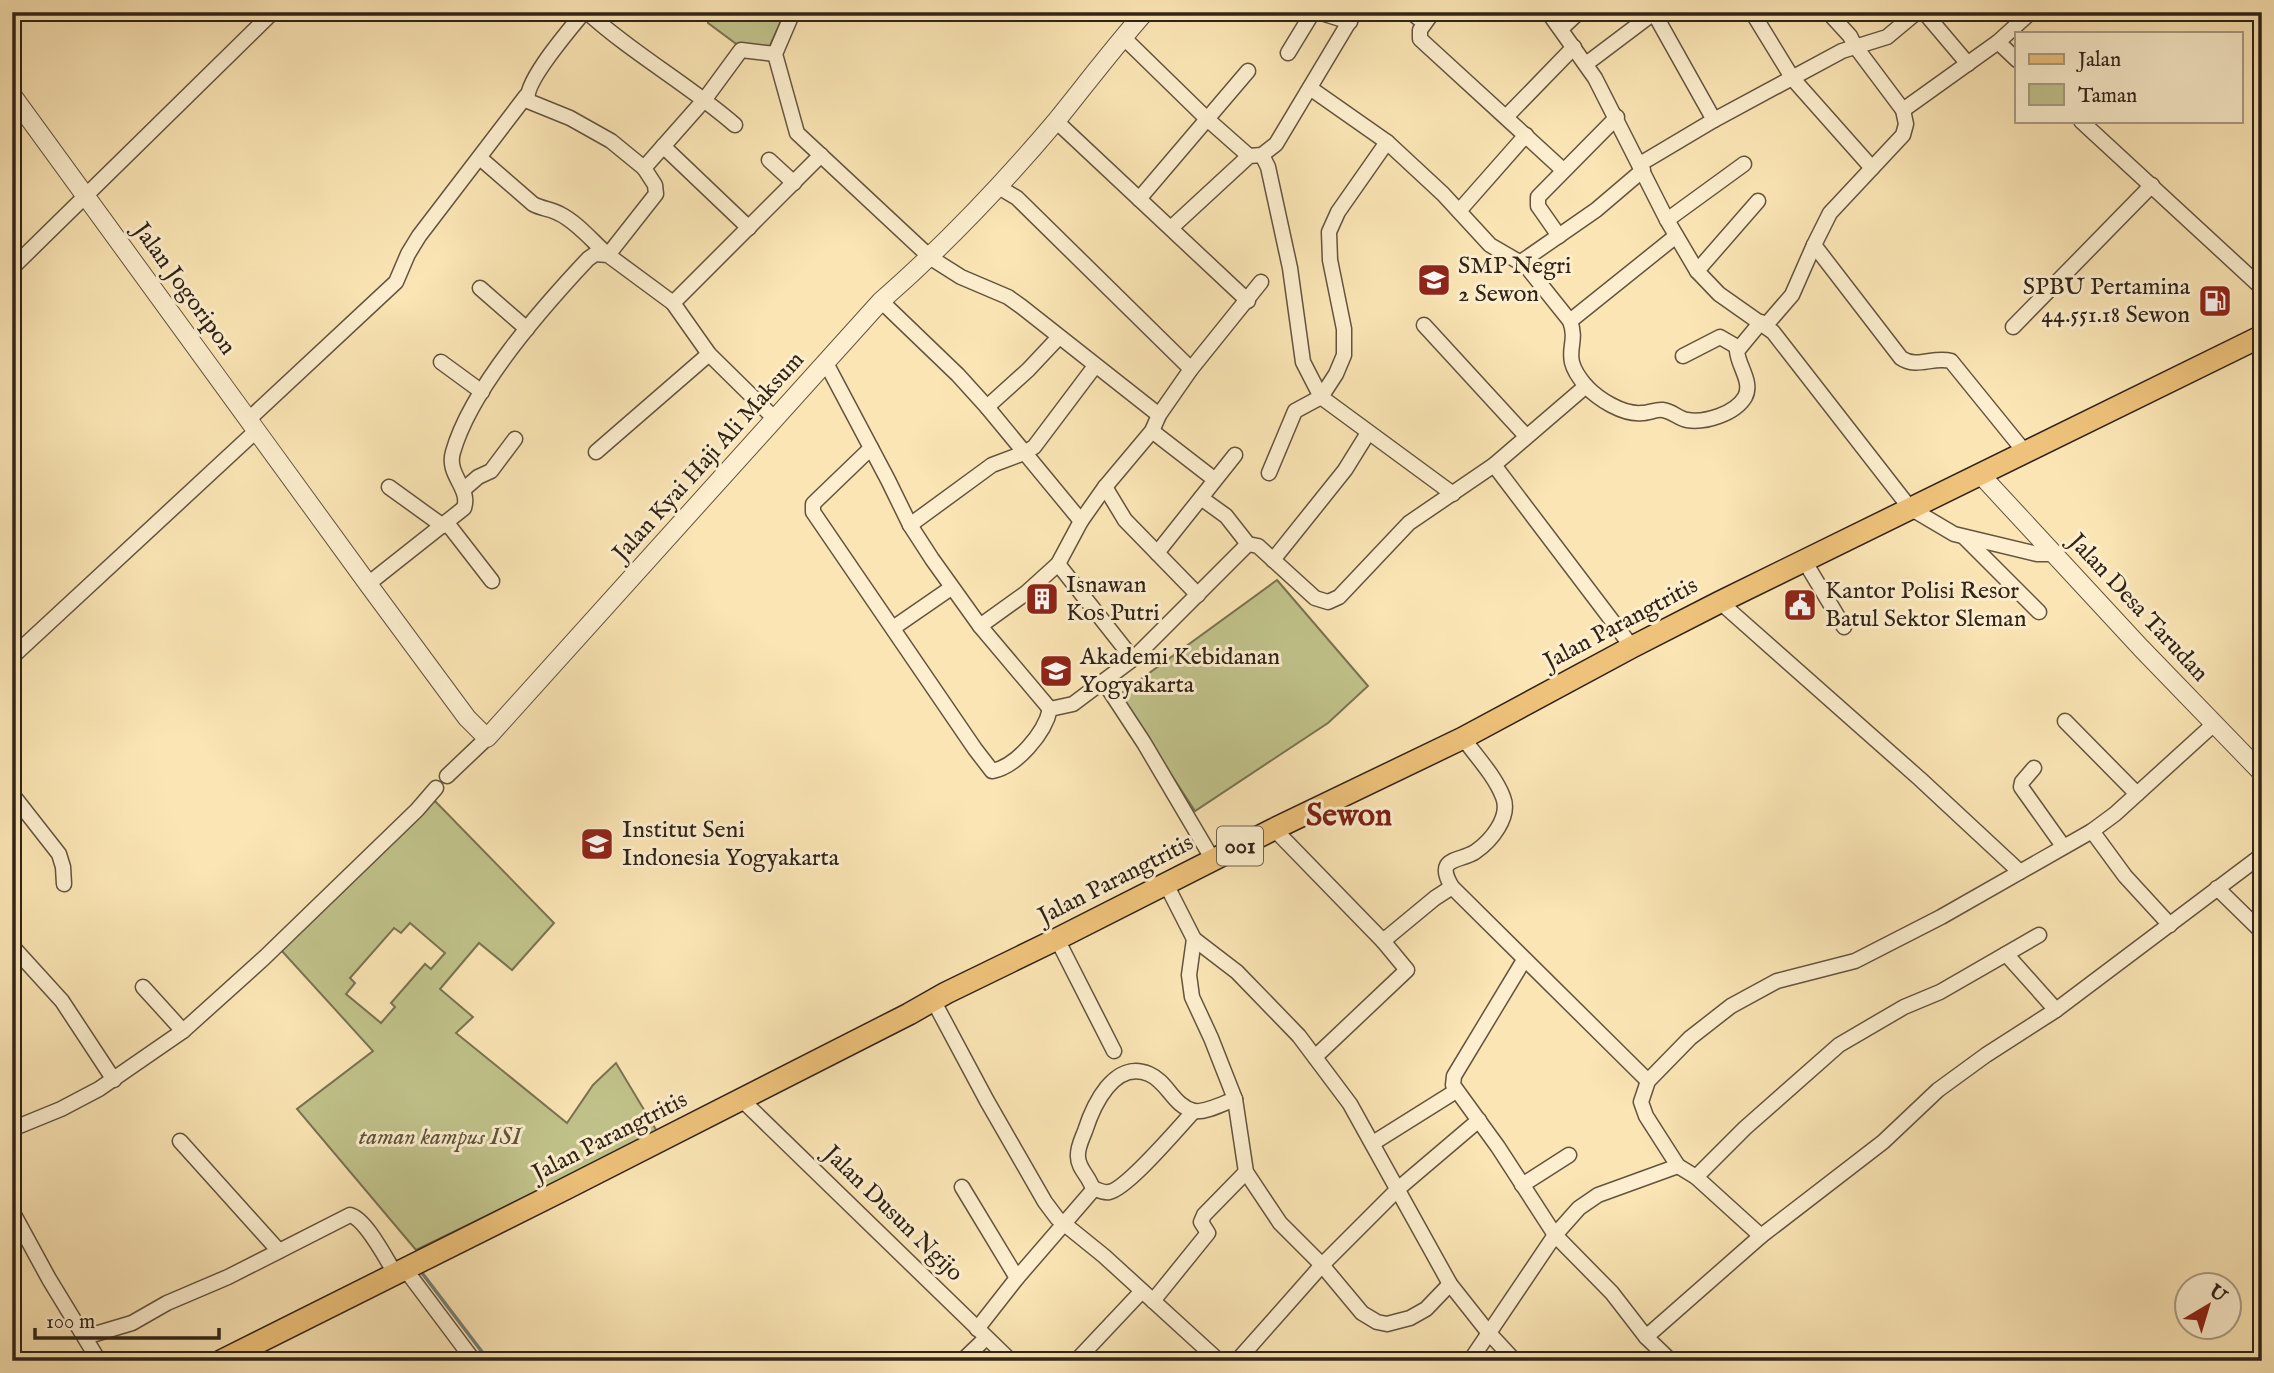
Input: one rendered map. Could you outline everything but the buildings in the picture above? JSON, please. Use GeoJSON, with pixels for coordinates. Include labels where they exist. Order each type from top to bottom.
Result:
{"type":"FeatureCollection","features":[{"type":"Feature","properties":{"kind":"main road","name":"Jalan Parangtritis"},"geometry":{"type":"LineString","coordinates":[[220,1361],[742,1100],[933,1000],[1274,829],[1463,738],[1720,602],[2262,336]]}},
{"type":"Feature","properties":{"kind":"street"},"geometry":{"type":"LineString","coordinates":[[12,268],[273,12]]}},
{"type":"Feature","properties":{"kind":"street"},"geometry":{"type":"LineString","coordinates":[[12,657],[253,425],[396,282],[413,244],[526,96],[552,51],[585,12],[705,99],[735,125]]}},
{"type":"Feature","properties":{"kind":"street"},"geometry":{"type":"LineString","coordinates":[[793,12],[775,54],[797,134],[931,258],[961,277],[1007,297],[1159,415]]}},
{"type":"Feature","properties":{"kind":"street","name":"Jalan Kyai Haji Ali Maksum"},"geometry":{"type":"LineString","coordinates":[[487,738],[881,301],[931,258],[1056,121],[1145,12]]}},
{"type":"Feature","properties":{"kind":"street"},"geometry":{"type":"LineString","coordinates":[[1171,228],[1255,155],[1283,136],[1353,17],[1315,12],[1288,54]]}},
{"type":"Feature","properties":{"kind":"street"},"geometry":{"type":"LineString","coordinates":[[1411,12],[1428,18],[1420,30],[1420,39],[1563,170]]}},
{"type":"Feature","properties":{"kind":"street"},"geometry":{"type":"LineString","coordinates":[[1548,12],[1586,64],[1617,117],[1667,220],[1697,271],[1719,294],[1763,324],[1790,351],[1910,508],[1944,529],[1964,537],[2037,554],[2053,554]]}},
{"type":"Feature","properties":{"kind":"street"},"geometry":{"type":"LineString","coordinates":[[1560,29],[1579,12]]}},
{"type":"Feature","properties":{"kind":"street"},"geometry":{"type":"LineString","coordinates":[[1752,12],[1793,79],[1872,168]]}},
{"type":"Feature","properties":{"kind":"street"},"geometry":{"type":"LineString","coordinates":[[1310,88],[1387,142],[1459,211],[1490,245],[1521,262],[1532,272],[1570,321],[1573,332],[1570,357],[1586,386],[1606,402],[1632,413],[1661,410],[1687,420],[1707,419],[1734,408],[1742,401],[1747,393],[1747,384],[1737,354],[1739,348],[1792,295],[1830,213],[1903,135],[1906,124],[1903,110],[1850,36],[1828,12]]}},
{"type":"Feature","properties":{"kind":"street"},"geometry":{"type":"LineString","coordinates":[[1521,262],[1596,210],[1641,167],[1714,120],[1855,46],[1870,44],[1887,37],[1917,12]]}},
{"type":"Feature","properties":{"kind":"street"},"geometry":{"type":"LineString","coordinates":[[1924,12],[1968,64]]}},
{"type":"Feature","properties":{"kind":"street"},"geometry":{"type":"LineString","coordinates":[[1903,110],[1998,42],[2031,12]]}},
{"type":"Feature","properties":{"kind":"street"},"geometry":{"type":"LineString","coordinates":[[1586,64],[1654,13],[1714,120]]}},
{"type":"Feature","properties":{"kind":"street"},"geometry":{"type":"LineString","coordinates":[[1123,37],[1206,118],[1268,167],[1290,268],[1303,362],[1321,397],[1454,494]]}},
{"type":"Feature","properties":{"kind":"street"},"geometry":{"type":"LineString","coordinates":[[1998,42],[2015,58]]}},
{"type":"Feature","properties":{"kind":"street"},"geometry":{"type":"LineString","coordinates":[[1506,117],[1574,47]]}},
{"type":"Feature","properties":{"kind":"street"},"geometry":{"type":"LineString","coordinates":[[644,168],[705,99],[741,50],[775,54]]}},
{"type":"Feature","properties":{"kind":"street"},"geometry":{"type":"LineString","coordinates":[[1139,199],[1248,71]]}},
{"type":"Feature","properties":{"kind":"street","name":"Jalan Jogoripon"},"geometry":{"type":"LineString","coordinates":[[12,95],[368,584]]}},
{"type":"Feature","properties":{"kind":"street"},"geometry":{"type":"LineString","coordinates":[[526,96],[532,104],[570,118],[611,141],[626,151],[653,180],[656,194],[608,255]]}},
{"type":"Feature","properties":{"kind":"street"},"geometry":{"type":"LineString","coordinates":[[1559,236],[1538,206],[1540,193],[1617,117]]}},
{"type":"Feature","properties":{"kind":"street"},"geometry":{"type":"LineString","coordinates":[[1056,121],[1248,301]]}},
{"type":"Feature","properties":{"kind":"street"},"geometry":{"type":"LineString","coordinates":[[2082,122],[2262,288]]}},
{"type":"Feature","properties":{"kind":"street"},"geometry":{"type":"LineString","coordinates":[[1459,211],[1526,135]]}},
{"type":"Feature","properties":{"kind":"street"},"geometry":{"type":"LineString","coordinates":[[1269,473],[1295,411],[1321,397],[1340,366],[1345,344],[1329,232],[1338,212],[1387,142]]}},
{"type":"Feature","properties":{"kind":"street"},"geometry":{"type":"LineString","coordinates":[[663,146],[749,228]]}},
{"type":"Feature","properties":{"kind":"street"},"geometry":{"type":"LineString","coordinates":[[673,303],[821,155]]}},
{"type":"Feature","properties":{"kind":"street"},"geometry":{"type":"LineString","coordinates":[[480,158],[533,204],[558,212],[608,255],[673,303],[709,354],[774,418]]}},
{"type":"Feature","properties":{"kind":"street"},"geometry":{"type":"LineString","coordinates":[[769,160],[794,183]]}},
{"type":"Feature","properties":{"kind":"street"},"geometry":{"type":"LineString","coordinates":[[1667,220],[1744,164]]}},
{"type":"Feature","properties":{"kind":"street"},"geometry":{"type":"LineString","coordinates":[[2013,327],[2152,185]]}},
{"type":"Feature","properties":{"kind":"street"},"geometry":{"type":"LineString","coordinates":[[997,186],[1017,198],[1191,369]]}},
{"type":"Feature","properties":{"kind":"street"},"geometry":{"type":"LineString","coordinates":[[1697,271],[1758,201]]}},
{"type":"Feature","properties":{"kind":"street"},"geometry":{"type":"LineString","coordinates":[[1570,321],[1676,236]]}},
{"type":"Feature","properties":{"kind":"street"},"geometry":{"type":"LineString","coordinates":[[1814,244],[1901,358],[1911,363],[1941,359],[1951,361],[2024,451]]}},
{"type":"Feature","properties":{"kind":"street"},"geometry":{"type":"LineString","coordinates":[[447,776],[487,738],[467,718],[368,584],[445,525],[466,505],[463,490],[452,471],[451,457],[482,392],[527,329],[588,259],[596,254],[608,255]]}},
{"type":"Feature","properties":{"kind":"street"},"geometry":{"type":"LineString","coordinates":[[980,626],[1026,593],[1058,564],[1081,522],[1105,487],[1152,431],[1159,415],[1191,369],[1261,282]]}},
{"type":"Feature","properties":{"kind":"street"},"geometry":{"type":"LineString","coordinates":[[480,288],[527,329]]}},
{"type":"Feature","properties":{"kind":"street"},"geometry":{"type":"LineString","coordinates":[[881,301],[958,375],[987,407],[1081,522]]}},
{"type":"Feature","properties":{"kind":"street"},"geometry":{"type":"LineString","coordinates":[[1424,324],[1526,436]]}},
{"type":"Feature","properties":{"kind":"street"},"geometry":{"type":"LineString","coordinates":[[987,407],[1059,337]]}},
{"type":"Feature","properties":{"kind":"street"},"geometry":{"type":"LineString","coordinates":[[1683,356],[1720,337],[1739,348]]}},
{"type":"Feature","properties":{"kind":"street"},"geometry":{"type":"LineString","coordinates":[[596,452],[709,354]]}},
{"type":"Feature","properties":{"kind":"street"},"geometry":{"type":"LineString","coordinates":[[441,362],[482,392]]}},
{"type":"Feature","properties":{"kind":"street"},"geometry":{"type":"LineString","coordinates":[[826,363],[910,525],[951,589],[1050,709]]}},
{"type":"Feature","properties":{"kind":"street"},"geometry":{"type":"LineString","coordinates":[[910,525],[992,465],[1034,447],[1095,366]]}},
{"type":"Feature","properties":{"kind":"street"},"geometry":{"type":"LineString","coordinates":[[1201,498],[1226,516],[1248,544],[1258,546],[1315,598],[1321,601],[1333,600],[1339,597],[1409,523],[1494,465],[1586,386]]}},
{"type":"Feature","properties":{"kind":"street"},"geometry":{"type":"LineString","coordinates":[[1152,431],[1214,479]]}},
{"type":"Feature","properties":{"kind":"street"},"geometry":{"type":"LineString","coordinates":[[1273,560],[1345,470],[1368,433]]}},
{"type":"Feature","properties":{"kind":"street"},"geometry":{"type":"LineString","coordinates":[[463,490],[478,477],[491,471],[515,439]]}},
{"type":"Feature","properties":{"kind":"street"},"geometry":{"type":"LineString","coordinates":[[871,448],[813,504],[813,512],[992,771],[1008,764],[1037,738],[1044,728],[1050,709]]}},
{"type":"Feature","properties":{"kind":"street"},"geometry":{"type":"LineString","coordinates":[[1157,553],[1235,455]]}},
{"type":"Feature","properties":{"kind":"street"},"geometry":{"type":"LineString","coordinates":[[1494,465],[1632,647]]}},
{"type":"Feature","properties":{"kind":"street","name":"Jalan Desa Tarudan"},"geometry":{"type":"LineString","coordinates":[[1980,474],[2262,773]]}},
{"type":"Feature","properties":{"kind":"street"},"geometry":{"type":"LineString","coordinates":[[389,487],[445,525],[492,581]]}},
{"type":"Feature","properties":{"kind":"street"},"geometry":{"type":"LineString","coordinates":[[1105,487],[1118,511],[1198,595]]}},
{"type":"Feature","properties":{"kind":"street"},"geometry":{"type":"LineString","coordinates":[[1964,537],[2039,612]]}},
{"type":"Feature","properties":{"kind":"street"},"geometry":{"type":"LineString","coordinates":[[1050,709],[1067,707],[1133,659],[1248,544]]}},
{"type":"Feature","properties":{"kind":"street"},"geometry":{"type":"LineString","coordinates":[[1805,562],[1844,627]]}},
{"type":"Feature","properties":{"kind":"street"},"geometry":{"type":"LineString","coordinates":[[1058,564],[1133,659]]}},
{"type":"Feature","properties":{"kind":"street"},"geometry":{"type":"LineString","coordinates":[[893,628],[951,589]]}},
{"type":"Feature","properties":{"kind":"street"},"geometry":{"type":"LineString","coordinates":[[1720,602],[1920,779],[2020,872]]}},
{"type":"Feature","properties":{"kind":"street"},"geometry":{"type":"LineString","coordinates":[[1104,682],[1198,831],[1213,860]]}},
{"type":"Feature","properties":{"kind":"street"},"geometry":{"type":"LineString","coordinates":[[2065,721],[2137,794]]}},
{"type":"Feature","properties":{"kind":"street"},"geometry":{"type":"LineString","coordinates":[[1760,1236],[1696,1177],[1678,1166],[1646,1116],[1641,1102],[1648,1081],[1690,1038],[1731,1006],[1777,982],[1855,961],[1941,917],[2092,831],[2214,724]]}},
{"type":"Feature","properties":{"kind":"street"},"geometry":{"type":"LineString","coordinates":[[1463,738],[1497,787],[1506,810],[1500,825],[1478,850],[1457,857],[1450,863],[1445,874],[1452,887],[1648,1081]]}},
{"type":"Feature","properties":{"kind":"street"},"geometry":{"type":"LineString","coordinates":[[2034,768],[2021,787],[2063,846]]}},
{"type":"Feature","properties":{"kind":"street"},"geometry":{"type":"LineString","coordinates":[[12,1129],[61,1109],[114,1080],[183,1031],[264,958],[417,810],[436,788]]}},
{"type":"Feature","properties":{"kind":"street"},"geometry":{"type":"LineString","coordinates":[[12,794],[59,855],[64,884]]}},
{"type":"Feature","properties":{"kind":"street"},"geometry":{"type":"LineString","coordinates":[[1274,829],[1383,941],[1407,970],[1315,1058]]}},
{"type":"Feature","properties":{"kind":"street"},"geometry":{"type":"LineString","coordinates":[[2092,831],[2125,876],[2170,925]]}},
{"type":"Feature","properties":{"kind":"street"},"geometry":{"type":"LineString","coordinates":[[1646,1337],[1760,1236],[1883,1142],[1938,1090],[2056,1010],[2262,855]]}},
{"type":"Feature","properties":{"kind":"street"},"geometry":{"type":"LineString","coordinates":[[1166,884],[1194,939],[1237,971],[1299,1036],[1350,1104],[1450,1284],[1515,1361]]}},
{"type":"Feature","properties":{"kind":"street"},"geometry":{"type":"LineString","coordinates":[[1383,941],[1452,887]]}},
{"type":"Feature","properties":{"kind":"street"},"geometry":{"type":"LineString","coordinates":[[2217,888],[2262,932]]}},
{"type":"Feature","properties":{"kind":"street"},"geometry":{"type":"LineString","coordinates":[[1696,1177],[1745,1128],[1839,1045],[1904,1007],[1940,992],[2039,935]]}},
{"type":"Feature","properties":{"kind":"street"},"geometry":{"type":"LineString","coordinates":[[1057,939],[1114,1051]]}},
{"type":"Feature","properties":{"kind":"street"},"geometry":{"type":"LineString","coordinates":[[1194,939],[1189,961],[1189,985],[1235,1099],[1247,1172],[1280,1223],[1322,1265],[1368,1318],[1387,1324],[1410,1318],[1426,1309],[1450,1284]]}},
{"type":"Feature","properties":{"kind":"street"},"geometry":{"type":"LineString","coordinates":[[12,946],[62,1001],[114,1080]]}},
{"type":"Feature","properties":{"kind":"street"},"geometry":{"type":"LineString","coordinates":[[2006,954],[2056,1010]]}},
{"type":"Feature","properties":{"kind":"street"},"geometry":{"type":"LineString","coordinates":[[1524,960],[1454,1076],[1453,1085],[1555,1236],[1612,1293],[1646,1337],[1671,1361]]}},
{"type":"Feature","properties":{"kind":"street"},"geometry":{"type":"LineString","coordinates":[[143,987],[183,1031]]}},
{"type":"Feature","properties":{"kind":"street"},"geometry":{"type":"LineString","coordinates":[[933,1000],[1045,1202],[1063,1224],[1104,1256],[1219,1361]]}},
{"type":"Feature","properties":{"kind":"street"},"geometry":{"type":"LineString","coordinates":[[1194,1111],[1114,1190],[1103,1192],[1093,1188],[1079,1164],[1079,1149],[1098,1100],[1116,1080],[1129,1073],[1151,1074],[1179,1103],[1194,1111],[1202,1111],[1235,1099]]}},
{"type":"Feature","properties":{"kind":"street"},"geometry":{"type":"LineString","coordinates":[[1373,1143],[1457,1091]]}},
{"type":"Feature","properties":{"kind":"street","name":"Jalan Dusun Ngijo"},"geometry":{"type":"LineString","coordinates":[[742,1100],[1012,1361]]}},
{"type":"Feature","properties":{"kind":"street"},"geometry":{"type":"LineString","coordinates":[[1237,1361],[1322,1265],[1399,1188],[1479,1120]]}},
{"type":"Feature","properties":{"kind":"street"},"geometry":{"type":"LineString","coordinates":[[180,1141],[279,1251]]}},
{"type":"Feature","properties":{"kind":"street"},"geometry":{"type":"LineString","coordinates":[[1522,1185],[1569,1155]]}},
{"type":"Feature","properties":{"kind":"street"},"geometry":{"type":"LineString","coordinates":[[1469,1361],[1555,1236],[1579,1208],[1598,1195],[1678,1166]]}},
{"type":"Feature","properties":{"kind":"street"},"geometry":{"type":"LineString","coordinates":[[1076,1361],[1148,1296],[1208,1233],[1201,1222],[1204,1215],[1247,1172]]}},
{"type":"Feature","properties":{"kind":"street"},"geometry":{"type":"LineString","coordinates":[[962,1187],[1017,1278]]}},
{"type":"Feature","properties":{"kind":"street"},"geometry":{"type":"LineString","coordinates":[[962,1361],[1017,1278],[1093,1188]]}},
{"type":"Feature","properties":{"kind":"street"},"geometry":{"type":"LineString","coordinates":[[12,1211],[49,1279],[99,1361]]}},
{"type":"Feature","properties":{"kind":"street"},"geometry":{"type":"LineString","coordinates":[[85,1337],[132,1323],[167,1303],[228,1277],[346,1216],[353,1215],[474,1361]]}},
{"type":"Feature","properties":{"kind":"green space"},"geometry":{"type":"Polygon","coordinates":[[[708,12],[785,12],[768,50],[739,46],[708,23],[708,12]]]}},
{"type":"Feature","properties":{"kind":"green space"},"geometry":{"type":"Polygon","coordinates":[[[1277,580],[1368,686],[1328,723],[1195,811],[1119,695],[1277,580]]]}},
{"type":"Feature","properties":{"kind":"green space","name":"taman kampus ISI"},"geometry":{"type":"Polygon","coordinates":[[[433,799],[554,923],[512,970],[479,943],[440,989],[473,1017],[456,1033],[567,1123],[593,1085],[616,1063],[658,1133],[416,1250],[297,1109],[373,1051],[281,950],[433,799]],[[410,923],[401,933],[394,928],[350,978],[355,983],[346,994],[381,1023],[395,1007],[391,1003],[425,964],[431,969],[445,953],[410,923]]]}},
{"type":"Feature","properties":{"kind":"waterway"},"geometry":{"type":"LineString","coordinates":[[419,1269],[489,1361]]}},
{"type":"Feature","properties":{"kind":"place","name":"SMP Negri 2 Sewon"},"geometry":{"type":"Point","coordinates":[1434,280]}},
{"type":"Feature","properties":{"kind":"place","name":"SPBU Pertamina 44.551.18 Sewon"},"geometry":{"type":"Point","coordinates":[2215,301]}},
{"type":"Feature","properties":{"kind":"place","name":"Isnawan Kos Putri"},"geometry":{"type":"Point","coordinates":[1042,599]}},
{"type":"Feature","properties":{"kind":"place","name":"Kantor Polisi Resor Batul Sektor Sleman"},"geometry":{"type":"Point","coordinates":[1800,605]}},
{"type":"Feature","properties":{"kind":"place","name":"Akademi Kebidanan Yogyakarta"},"geometry":{"type":"Point","coordinates":[1056,671]}},
{"type":"Feature","properties":{"kind":"place","name":"Institut Seni Indonesia Yogyakarta"},"geometry":{"type":"Point","coordinates":[597,844]}},
{"type":"Feature","properties":{"kind":"district","name":"Sewon"},"geometry":{"type":"Point","coordinates":[1349,816]}}]}
